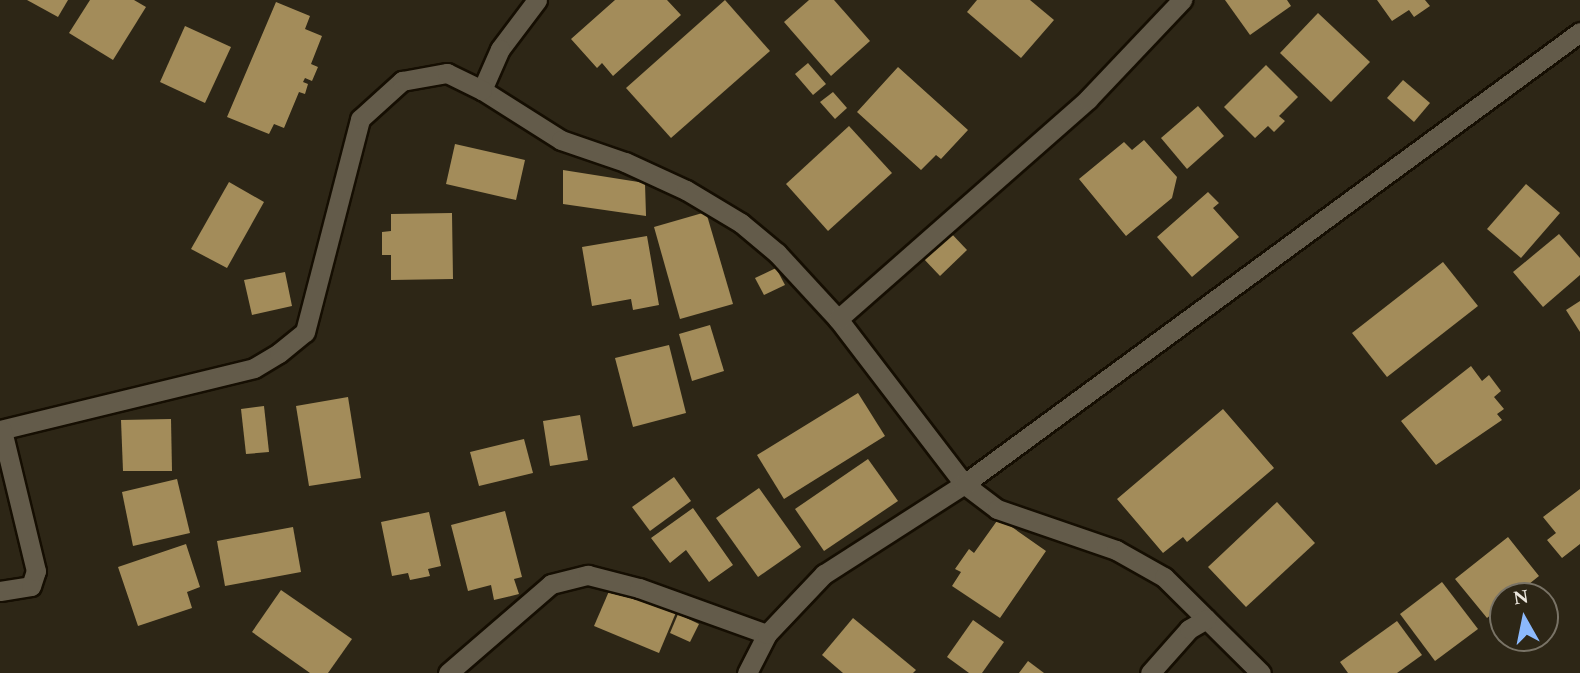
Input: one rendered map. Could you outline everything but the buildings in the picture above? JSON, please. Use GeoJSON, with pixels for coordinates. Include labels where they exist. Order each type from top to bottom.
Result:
{"type":"FeatureCollection","features":[{"type":"Feature","properties":{"kind":"street"},"geometry":{"type":"LineString","coordinates":[[482,90],[500,48],[537,0]]}},
{"type":"Feature","properties":{"kind":"street"},"geometry":{"type":"LineString","coordinates":[[838,319],[1088,99],[1182,0]]}},
{"type":"Feature","properties":{"kind":"street"},"geometry":{"type":"LineString","coordinates":[[747,673],[767,634],[824,574],[964,484],[1580,32]]}},
{"type":"Feature","properties":{"kind":"street"},"geometry":{"type":"LineString","coordinates":[[0,591],[31,586],[36,571],[1,430],[254,368],[279,353],[305,332],[360,119],[402,81],[447,73],[482,90],[561,140],[625,162],[686,190],[741,223],[777,253],[838,319],[964,484],[997,509],[1116,551],[1152,570],[1261,673]]}},
{"type":"Feature","properties":{"kind":"street"},"geometry":{"type":"LineString","coordinates":[[448,673],[551,584],[588,575],[767,634]]}},
{"type":"Feature","properties":{"kind":"street"},"geometry":{"type":"LineString","coordinates":[[1150,673],[1189,629],[1206,619]]}}]}
